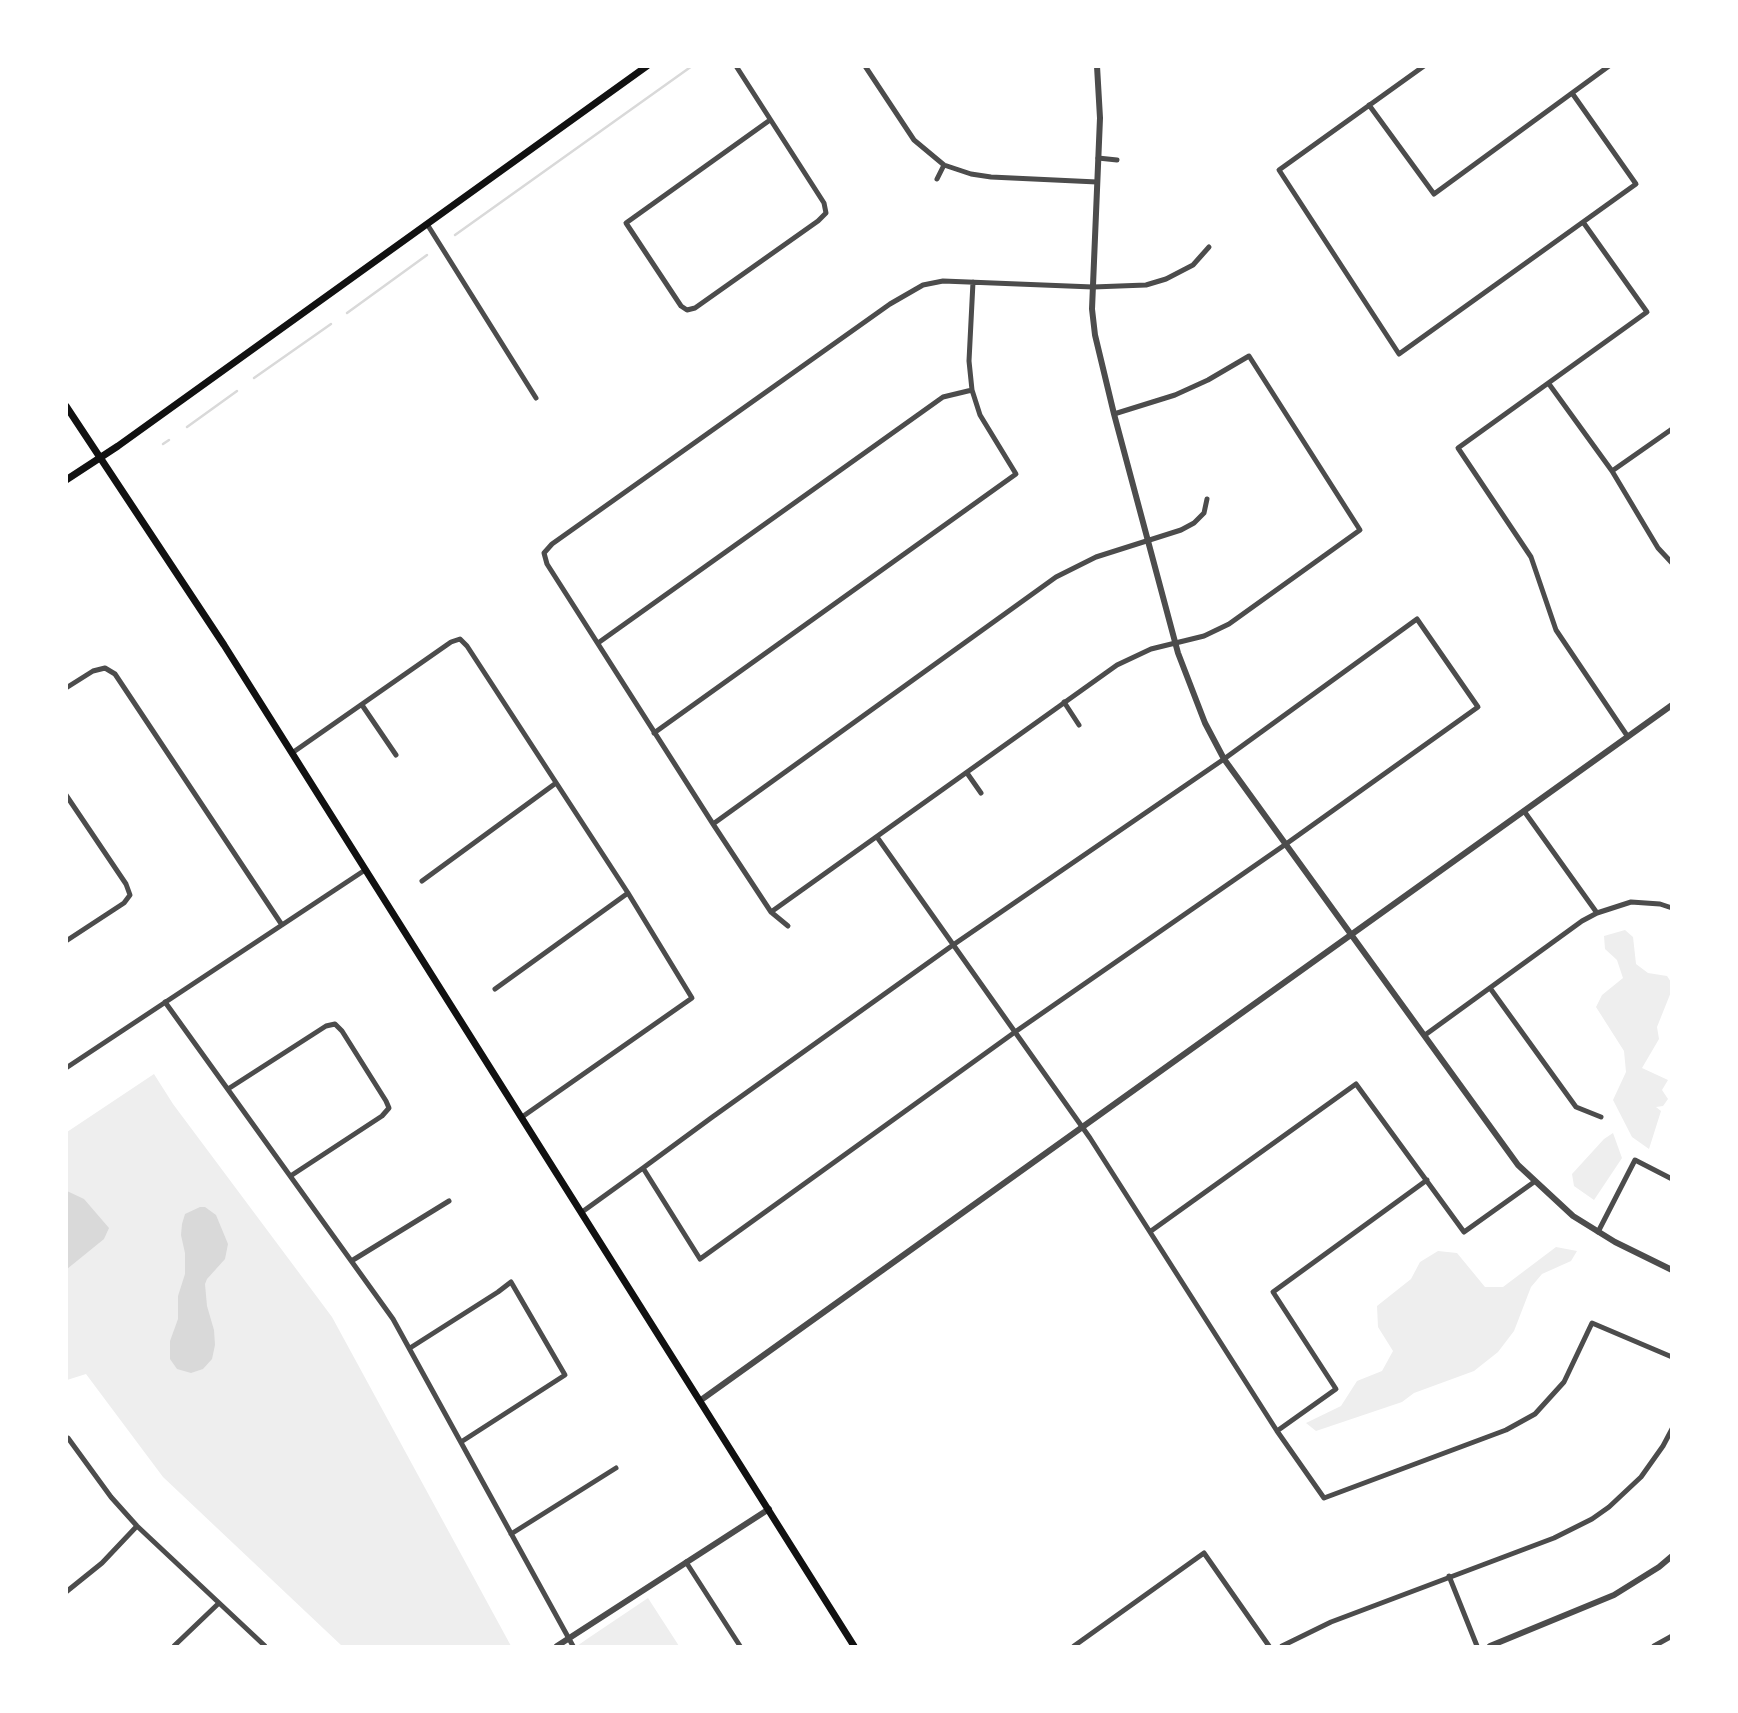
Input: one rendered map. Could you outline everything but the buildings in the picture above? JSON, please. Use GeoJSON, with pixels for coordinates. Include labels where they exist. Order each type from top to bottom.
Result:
{"type":"FeatureCollection","features":[{"type":"Feature","properties":{"kind":"main road"},"geometry":{"type":"LineString","coordinates":[[66,480],[102,457],[648,66]]}},
{"type":"Feature","properties":{"kind":"main road"},"geometry":{"type":"LineString","coordinates":[[66,406],[102,457],[292,753],[854,1647]]}},
{"type":"Feature","properties":{"kind":"street"},"geometry":{"type":"LineString","coordinates":[[736,66],[771,120],[824,203],[826,213],[695,308],[687,310],[681,306],[626,223],[771,120]]}},
{"type":"Feature","properties":{"kind":"street"},"geometry":{"type":"LineString","coordinates":[[865,66],[914,140],[944,165],[991,177],[1097,182]]}},
{"type":"Feature","properties":{"kind":"street"},"geometry":{"type":"LineString","coordinates":[[1097,66],[1100,97],[1092,309],[1095,335],[1175,644],[1205,723],[1224,759],[1506,1149],[1534,1182],[1573,1216],[1671,1270]]}},
{"type":"Feature","properties":{"kind":"street"},"geometry":{"type":"LineString","coordinates":[[1424,66],[1279,170],[1398,354],[1636,184],[1572,93]]}},
{"type":"Feature","properties":{"kind":"street"},"geometry":{"type":"LineString","coordinates":[[1369,105],[1434,194],[1609,66]]}},
{"type":"Feature","properties":{"kind":"street"},"geometry":{"type":"LineString","coordinates":[[1098,158],[1116,160]]}},
{"type":"Feature","properties":{"kind":"street"},"geometry":{"type":"LineString","coordinates":[[937,179],[944,165]]}},
{"type":"Feature","properties":{"kind":"street"},"geometry":{"type":"LineString","coordinates":[[1583,222],[1647,312],[1458,448],[1531,557],[1556,630],[1628,737]]}},
{"type":"Feature","properties":{"kind":"street"},"geometry":{"type":"LineString","coordinates":[[427,224],[537,398]]}},
{"type":"Feature","properties":{"kind":"street"},"geometry":{"type":"LineString","coordinates":[[788,926],[771,912],[713,824],[547,564],[544,553],[552,544],[907,292],[943,281],[1093,287],[1146,285],[1166,279],[1193,265],[1209,247]]}},
{"type":"Feature","properties":{"kind":"street"},"geometry":{"type":"LineString","coordinates":[[654,733],[1016,474],[980,415],[972,390],[969,361],[972,282]]}},
{"type":"Feature","properties":{"kind":"street"},"geometry":{"type":"LineString","coordinates":[[771,912],[1116,665],[1152,649],[1204,636],[1229,624],[1360,530],[1249,356],[1208,380],[1175,395],[1114,414]]}},
{"type":"Feature","properties":{"kind":"street"},"geometry":{"type":"LineString","coordinates":[[1549,384],[1612,471],[1658,548],[1671,564]]}},
{"type":"Feature","properties":{"kind":"street"},"geometry":{"type":"LineString","coordinates":[[598,643],[943,397],[972,390]]}},
{"type":"Feature","properties":{"kind":"street"},"geometry":{"type":"LineString","coordinates":[[1612,471],[1671,429]]}},
{"type":"Feature","properties":{"kind":"street"},"geometry":{"type":"LineString","coordinates":[[713,824],[1056,577],[1096,557],[1194,523],[1204,513],[1207,499]]}},
{"type":"Feature","properties":{"kind":"street"},"geometry":{"type":"LineString","coordinates":[[582,1212],[643,1168],[953,945],[1224,759],[1417,620],[1478,707],[1015,1032],[700,1259],[643,1168]]}},
{"type":"Feature","properties":{"kind":"street"},"geometry":{"type":"LineString","coordinates":[[292,753],[451,642],[460,639],[628,893],[692,998],[522,1117]]}},
{"type":"Feature","properties":{"kind":"street"},"geometry":{"type":"LineString","coordinates":[[66,688],[93,671],[105,667],[115,674],[282,925]]}},
{"type":"Feature","properties":{"kind":"street"},"geometry":{"type":"LineString","coordinates":[[1064,702],[1079,724]]}},
{"type":"Feature","properties":{"kind":"street"},"geometry":{"type":"LineString","coordinates":[[362,705],[396,755]]}},
{"type":"Feature","properties":{"kind":"street"},"geometry":{"type":"LineString","coordinates":[[701,1401],[1671,705]]}},
{"type":"Feature","properties":{"kind":"street"},"geometry":{"type":"LineString","coordinates":[[967,773],[981,793]]}},
{"type":"Feature","properties":{"kind":"street"},"geometry":{"type":"LineString","coordinates":[[422,881],[556,783]]}},
{"type":"Feature","properties":{"kind":"street"},"geometry":{"type":"LineString","coordinates":[[66,795],[126,884],[130,895],[124,903],[66,941]]}},
{"type":"Feature","properties":{"kind":"street"},"geometry":{"type":"LineString","coordinates":[[1524,811],[1597,914]]}},
{"type":"Feature","properties":{"kind":"street"},"geometry":{"type":"LineString","coordinates":[[877,837],[1082,1126],[1277,1431],[1324,1498],[1506,1430],[1535,1414],[1564,1382],[1592,1323],[1671,1357]]}},
{"type":"Feature","properties":{"kind":"street"},"geometry":{"type":"LineString","coordinates":[[66,1068],[365,870]]}},
{"type":"Feature","properties":{"kind":"street"},"geometry":{"type":"LineString","coordinates":[[495,989],[628,893]]}},
{"type":"Feature","properties":{"kind":"street"},"geometry":{"type":"LineString","coordinates":[[1425,1035],[1597,914],[1632,902],[1671,908]]}},
{"type":"Feature","properties":{"kind":"street"},"geometry":{"type":"LineString","coordinates":[[1490,988],[1577,1107],[1601,1117]]}},
{"type":"Feature","properties":{"kind":"street"},"geometry":{"type":"LineString","coordinates":[[165,1002],[380,1297],[573,1647]]}},
{"type":"Feature","properties":{"kind":"street"},"geometry":{"type":"LineString","coordinates":[[228,1089],[326,1026],[335,1024],[342,1031],[388,1108],[382,1116],[292,1175]]}},
{"type":"Feature","properties":{"kind":"street"},"geometry":{"type":"LineString","coordinates":[[1151,1231],[1356,1084],[1464,1231],[1534,1182]]}},
{"type":"Feature","properties":{"kind":"street"},"geometry":{"type":"LineString","coordinates":[[1598,1232],[1635,1160],[1671,1179]]}},
{"type":"Feature","properties":{"kind":"street"},"geometry":{"type":"LineString","coordinates":[[1277,1431],[1336,1389],[1273,1292],[1427,1180]]}},
{"type":"Feature","properties":{"kind":"street"},"geometry":{"type":"LineString","coordinates":[[353,1260],[449,1201]]}},
{"type":"Feature","properties":{"kind":"street"},"geometry":{"type":"LineString","coordinates":[[410,1348],[511,1282],[565,1375],[461,1442]]}},
{"type":"Feature","properties":{"kind":"street"},"geometry":{"type":"LineString","coordinates":[[1282,1647],[1331,1622],[1554,1538],[1592,1519],[1641,1477],[1663,1446],[1671,1429]]}},
{"type":"Feature","properties":{"kind":"street"},"geometry":{"type":"LineString","coordinates":[[67,1439],[137,1526],[265,1647]]}},
{"type":"Feature","properties":{"kind":"street"},"geometry":{"type":"LineString","coordinates":[[511,1534],[616,1468]]}},
{"type":"Feature","properties":{"kind":"street"},"geometry":{"type":"LineString","coordinates":[[557,1647],[769,1509]]}},
{"type":"Feature","properties":{"kind":"street"},"geometry":{"type":"LineString","coordinates":[[66,1592],[108,1557],[137,1526]]}},
{"type":"Feature","properties":{"kind":"street"},"geometry":{"type":"LineString","coordinates":[[1074,1647],[1204,1553],[1269,1647]]}},
{"type":"Feature","properties":{"kind":"street"},"geometry":{"type":"LineString","coordinates":[[1490,1647],[1614,1595],[1659,1567],[1671,1556]]}},
{"type":"Feature","properties":{"kind":"street"},"geometry":{"type":"LineString","coordinates":[[686,1562],[740,1647]]}},
{"type":"Feature","properties":{"kind":"street"},"geometry":{"type":"LineString","coordinates":[[1449,1576],[1477,1647]]}},
{"type":"Feature","properties":{"kind":"street"},"geometry":{"type":"LineString","coordinates":[[174,1647],[219,1603]]}},
{"type":"Feature","properties":{"kind":"street"},"geometry":{"type":"LineString","coordinates":[[1654,1647],[1671,1636]]}},
{"type":"Feature","properties":{"kind":"shaded area"},"geometry":{"type":"Polygon","coordinates":[[[1625,930],[1633,937],[1636,964],[1648,973],[1667,976],[1671,982],[1671,992],[1657,1027],[1659,1039],[1642,1068],[1668,1080],[1662,1090],[1668,1099],[1663,1106],[1656,1107],[1661,1111],[1649,1149],[1632,1137],[1613,1100],[1626,1072],[1624,1051],[1596,1007],[1602,995],[1623,978],[1617,960],[1605,949],[1604,936],[1625,930]]]}},
{"type":"Feature","properties":{"kind":"shaded area"},"geometry":{"type":"Polygon","coordinates":[[[154,1074],[173,1104],[332,1317],[511,1646],[342,1646],[163,1477],[86,1374],[67,1380],[67,1132],[154,1074]]]}},
{"type":"Feature","properties":{"kind":"shaded area"},"geometry":{"type":"Polygon","coordinates":[[[1613,1133],[1622,1158],[1594,1200],[1574,1186],[1572,1174],[1604,1139],[1613,1133]]]}},
{"type":"Feature","properties":{"kind":"shaded area"},"geometry":{"type":"Polygon","coordinates":[[[67,1191],[84,1199],[109,1228],[104,1239],[67,1269],[67,1191]]]}},
{"type":"Feature","properties":{"kind":"shaded area"},"geometry":{"type":"Polygon","coordinates":[[[205,1207],[216,1215],[228,1244],[225,1259],[205,1284],[207,1306],[214,1330],[212,1359],[203,1369],[191,1373],[177,1369],[170,1359],[170,1341],[178,1319],[178,1296],[185,1274],[182,1224],[185,1214],[205,1207]]]}},
{"type":"Feature","properties":{"kind":"shaded area"},"geometry":{"type":"Polygon","coordinates":[[[1556,1247],[1577,1251],[1571,1261],[1542,1274],[1531,1287],[1514,1331],[1498,1352],[1474,1371],[1414,1393],[1402,1402],[1316,1431],[1306,1423],[1341,1406],[1357,1381],[1382,1371],[1393,1351],[1378,1327],[1377,1306],[1411,1279],[1420,1262],[1438,1251],[1457,1253],[1485,1287],[1503,1287],[1556,1247]]]}},
{"type":"Feature","properties":{"kind":"shaded area"},"geometry":{"type":"Polygon","coordinates":[[[648,1598],[679,1646],[577,1646],[587,1639],[648,1598]]]}},
{"type":"Feature","properties":{"kind":"waterway"},"geometry":{"type":"LineString","coordinates":[[455,235],[692,66]]}},
{"type":"Feature","properties":{"kind":"waterway"},"geometry":{"type":"LineString","coordinates":[[347,313],[427,255]]}},
{"type":"Feature","properties":{"kind":"waterway"},"geometry":{"type":"LineString","coordinates":[[254,378],[331,324]]}},
{"type":"Feature","properties":{"kind":"waterway"},"geometry":{"type":"LineString","coordinates":[[187,427],[237,391]]}},
{"type":"Feature","properties":{"kind":"waterway"},"geometry":{"type":"LineString","coordinates":[[163,444],[169,440]]}}]}
